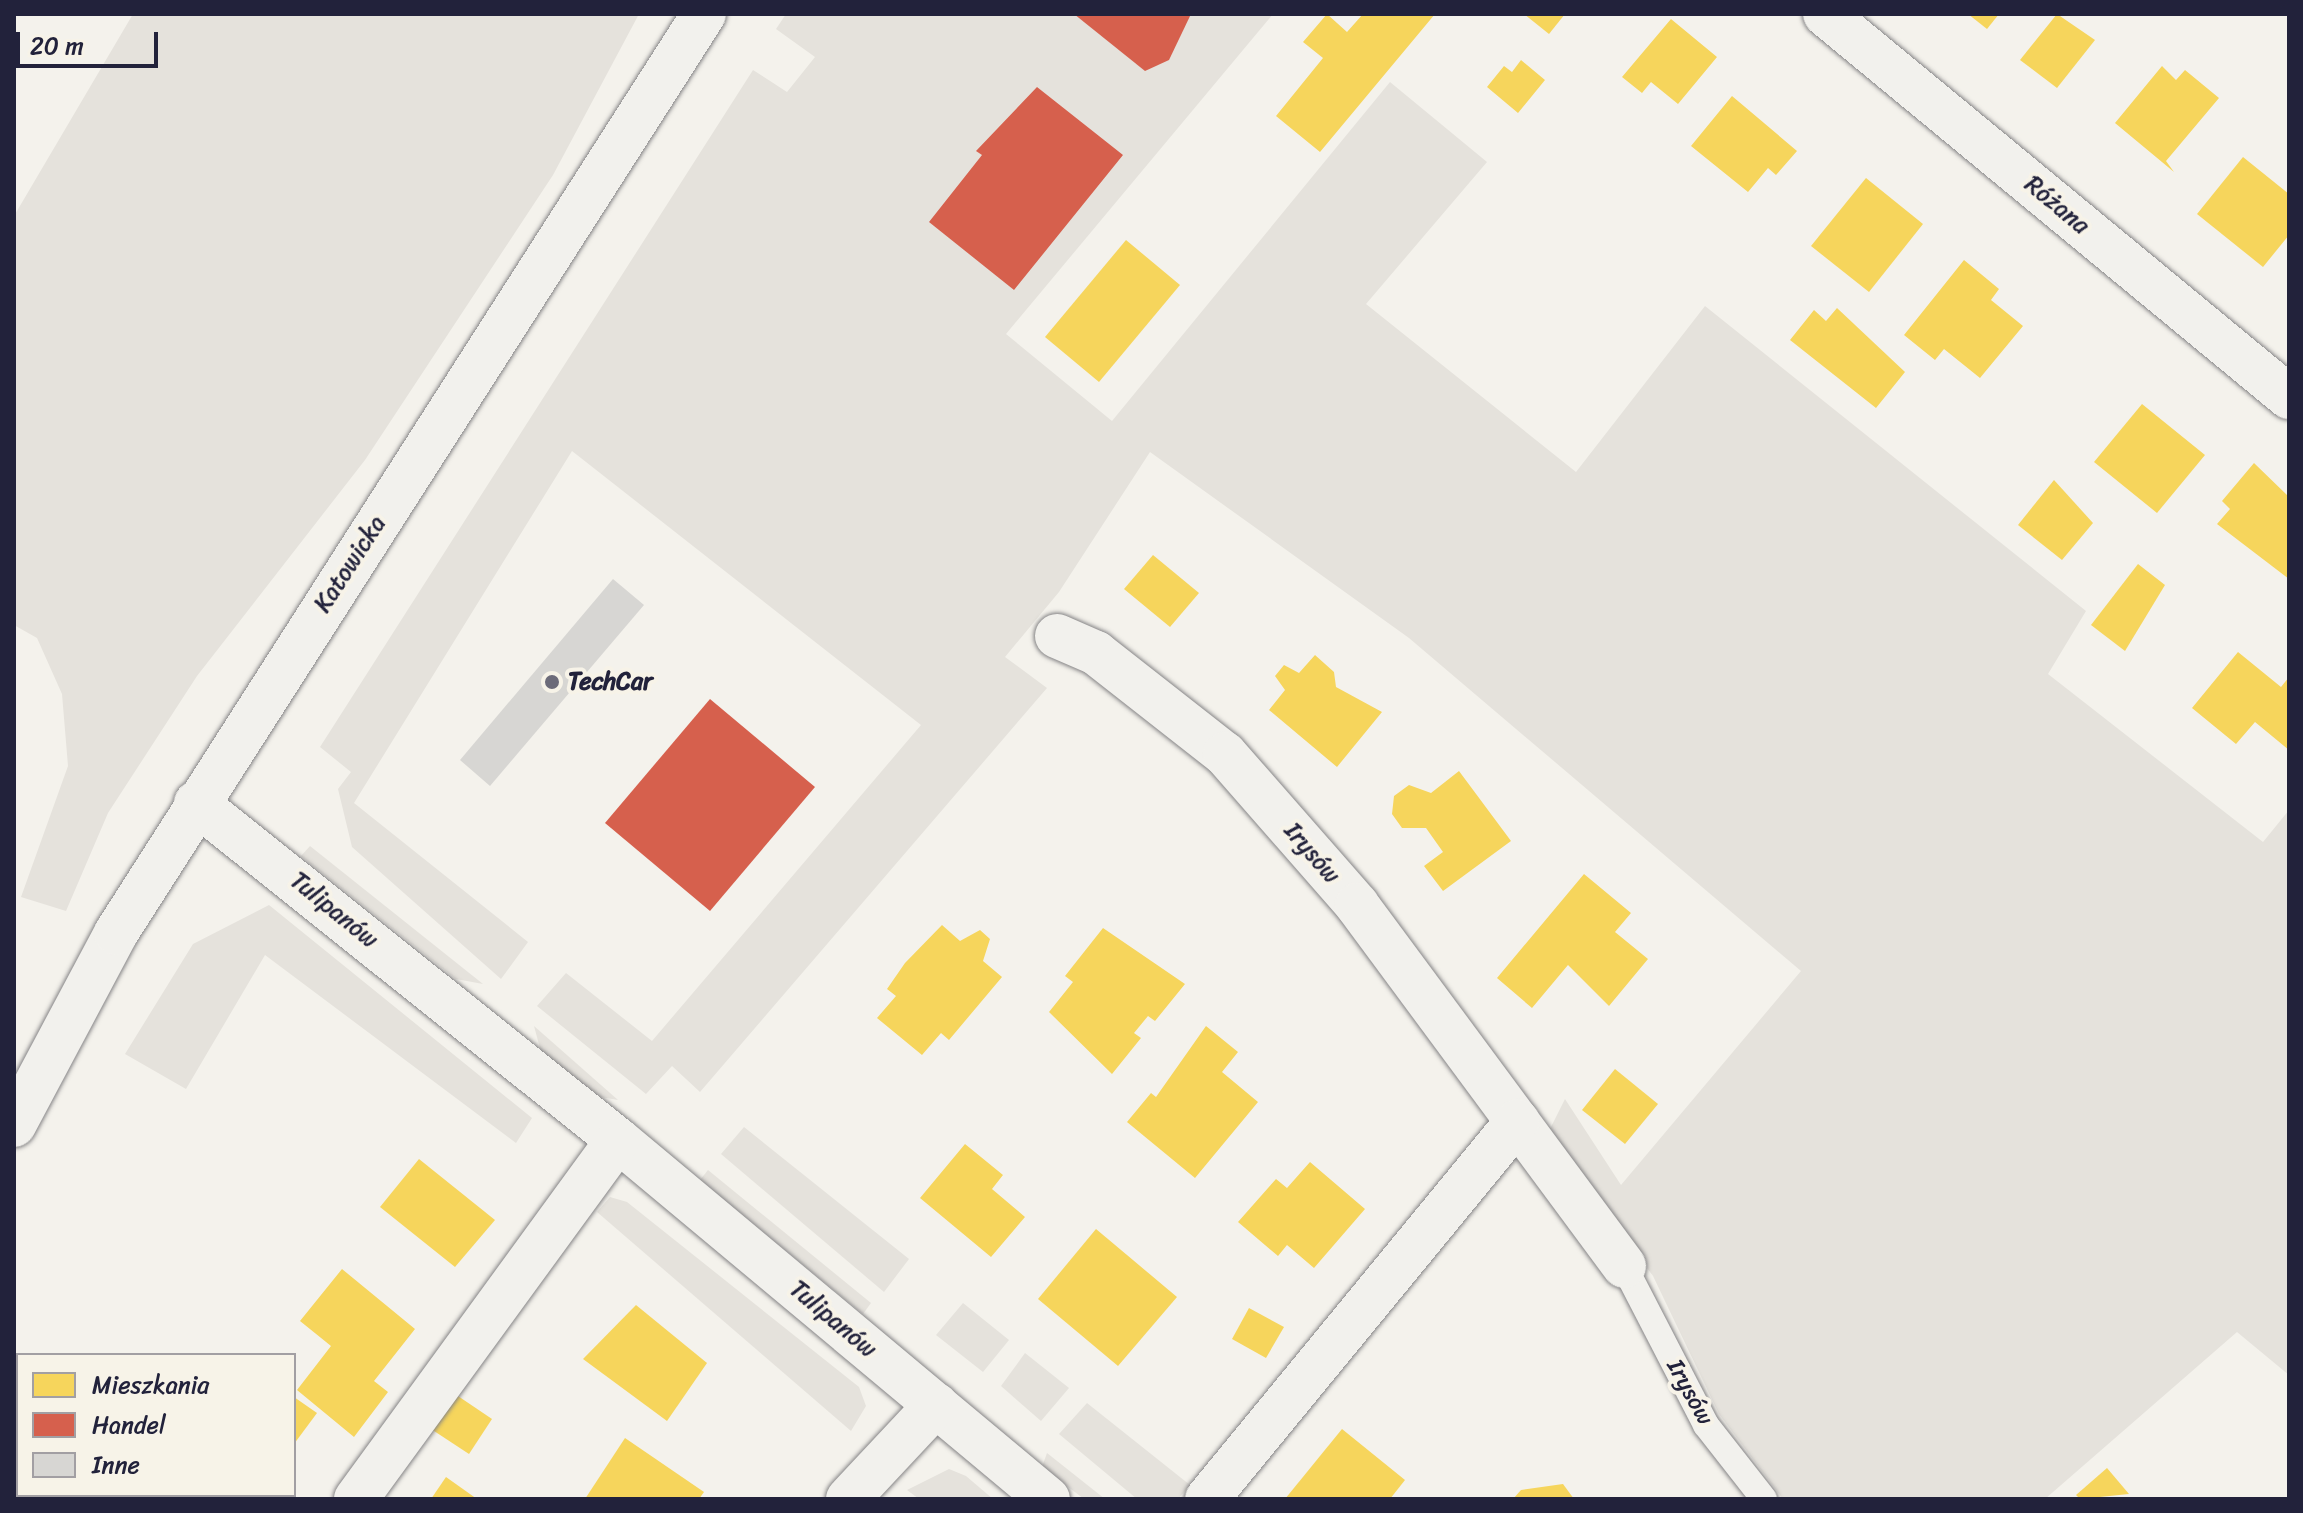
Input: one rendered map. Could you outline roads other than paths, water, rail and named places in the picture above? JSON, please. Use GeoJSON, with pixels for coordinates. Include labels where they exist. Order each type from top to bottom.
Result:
{"type":"FeatureCollection","features":[{"type":"Feature","properties":{"kind":"street","name":"Katowicka"},"geometry":{"type":"LineString","coordinates":[[14,1125],[95,966],[196,803],[704,14]]}},
{"type":"Feature","properties":{"kind":"street","name":"Różana"},"geometry":{"type":"LineString","coordinates":[[1825,14],[2289,397]]}},
{"type":"Feature","properties":{"kind":"street","name":"Irysów"},"geometry":{"type":"LineString","coordinates":[[1057,636],[1096,653],[1225,754],[1357,905],[1624,1266]]}},
{"type":"Feature","properties":{"kind":"street","name":"Tulipanów"},"geometry":{"type":"LineString","coordinates":[[196,803],[618,1140],[1048,1499]]}},
{"type":"Feature","properties":{"kind":"street"},"geometry":{"type":"LineString","coordinates":[[1207,1499],[1517,1121]]}},
{"type":"Feature","properties":{"kind":"street"},"geometry":{"type":"LineString","coordinates":[[356,1499],[618,1140]]}},
{"type":"Feature","properties":{"kind":"street"},"geometry":{"type":"LineString","coordinates":[[848,1499],[936,1405]]}},
{"type":"Feature","properties":{"kind":"lane","name":"Irysów"},"geometry":{"type":"LineString","coordinates":[[1624,1266],[1706,1425],[1764,1499]]}},
{"type":"Feature","properties":{"kind":"place","name":"TechCar"},"geometry":{"type":"Point","coordinates":[552,682]}}]}
